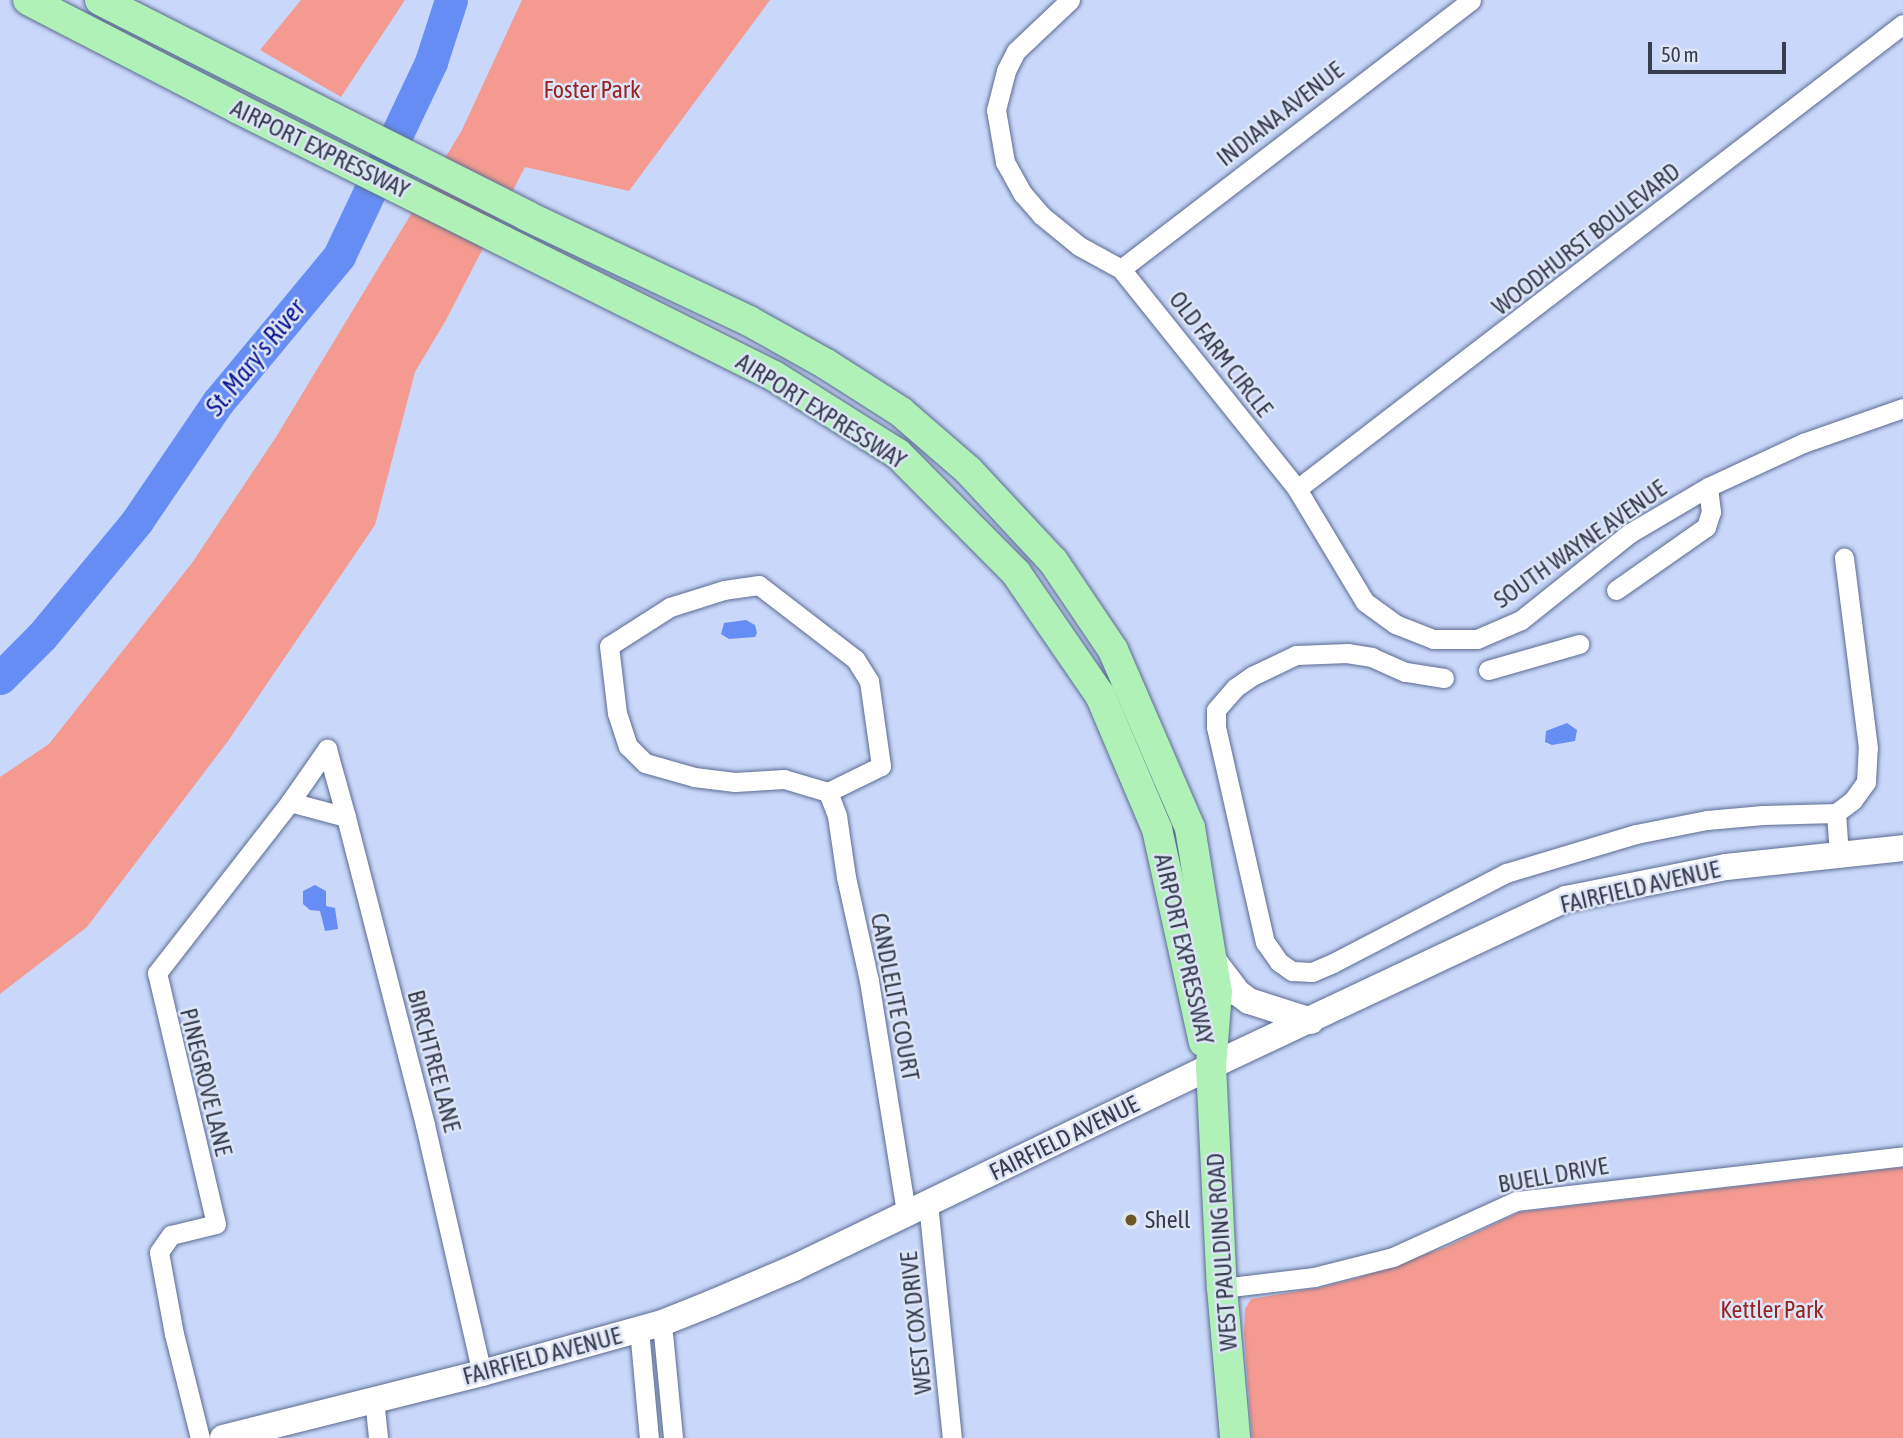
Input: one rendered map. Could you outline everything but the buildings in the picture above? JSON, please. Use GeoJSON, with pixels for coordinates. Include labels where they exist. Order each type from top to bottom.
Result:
{"type":"FeatureCollection","features":[{"type":"Feature","properties":{"kind":"main road","name":"AIRPORT EXPRESSWAY"},"geometry":{"type":"LineString","coordinates":[[29,0],[237,108],[774,376],[898,454],[1016,573],[1100,695],[1157,829],[1210,1066]]}},
{"type":"Feature","properties":{"kind":"main road","name":"AIRPORT EXPRESSWAY"},"geometry":{"type":"LineString","coordinates":[[100,0],[527,216],[748,321],[826,364],[901,412],[968,470],[1053,561],[1113,650],[1190,828],[1217,992],[1210,1066]]}},
{"type":"Feature","properties":{"kind":"main road","name":"FAIRFIELD AVENUE"},"geometry":{"type":"LineString","coordinates":[[223,1438],[482,1373],[651,1326],[794,1268],[1210,1066],[1311,1021],[1566,899],[1726,867],[1903,848]]}},
{"type":"Feature","properties":{"kind":"main road"},"geometry":{"type":"LineString","coordinates":[[1212,959],[1238,993],[1249,1001],[1311,1021]]}},
{"type":"Feature","properties":{"kind":"main road","name":"WEST PAULDING ROAD"},"geometry":{"type":"LineString","coordinates":[[1210,1066],[1222,1288],[1235,1438]]}},
{"type":"Feature","properties":{"kind":"street","name":"OLD FARM CIRCLE"},"geometry":{"type":"LineString","coordinates":[[1070,0],[1016,51],[1000,88],[996,110],[1005,162],[1023,194],[1041,215],[1079,246],[1121,268],[1297,489],[1365,602],[1395,624],[1433,639],[1477,639]]}},
{"type":"Feature","properties":{"kind":"street","name":"INDIANA AVENUE"},"geometry":{"type":"LineString","coordinates":[[1121,268],[1471,0]]}},
{"type":"Feature","properties":{"kind":"street","name":"WOODHURST BOULEVARD"},"geometry":{"type":"LineString","coordinates":[[1297,489],[1903,24]]}},
{"type":"Feature","properties":{"kind":"street","name":"SOUTH WAYNE AVENUE"},"geometry":{"type":"LineString","coordinates":[[1477,639],[1521,620],[1630,533],[1708,487],[1803,443],[1903,408]]}},
{"type":"Feature","properties":{"kind":"street"},"geometry":{"type":"LineString","coordinates":[[1616,590],[1706,527],[1711,512],[1708,487]]}},
{"type":"Feature","properties":{"kind":"street"},"geometry":{"type":"LineString","coordinates":[[1444,678],[1405,672],[1372,657],[1348,653],[1296,656],[1252,676],[1235,688],[1216,710],[1216,727],[1265,943],[1279,962],[1292,971],[1312,972],[1333,963],[1506,873],[1636,834],[1718,819],[1836,813],[1853,800],[1866,782],[1868,748],[1844,558]]}},
{"type":"Feature","properties":{"kind":"street"},"geometry":{"type":"LineString","coordinates":[[759,585],[855,659],[869,681],[881,766],[828,792],[784,779],[735,782],[694,777],[645,763],[628,746],[617,713],[609,646],[670,607],[724,590],[759,585]]}},
{"type":"Feature","properties":{"kind":"street"},"geometry":{"type":"LineString","coordinates":[[1488,670],[1579,643]]}},
{"type":"Feature","properties":{"kind":"street","name":"PINEGROVE LANE"},"geometry":{"type":"LineString","coordinates":[[200,1438],[174,1334],[159,1252],[171,1235],[216,1224],[157,973],[267,827],[290,802],[327,749]]}},
{"type":"Feature","properties":{"kind":"street","name":"BIRCHTREE LANE"},"geometry":{"type":"LineString","coordinates":[[327,749],[425,1125],[482,1373]]}},
{"type":"Feature","properties":{"kind":"street","name":"CANDLELITE COURT"},"geometry":{"type":"LineString","coordinates":[[828,792],[837,816],[846,877],[917,1208]]}},
{"type":"Feature","properties":{"kind":"street"},"geometry":{"type":"LineString","coordinates":[[290,802],[346,817]]}},
{"type":"Feature","properties":{"kind":"street"},"geometry":{"type":"LineString","coordinates":[[1836,813],[1839,855]]}},
{"type":"Feature","properties":{"kind":"street","name":"BUELL DRIVE"},"geometry":{"type":"LineString","coordinates":[[1222,1288],[1314,1277],[1393,1257],[1516,1201],[1903,1156]]}},
{"type":"Feature","properties":{"kind":"street","name":"WEST COX DRIVE"},"geometry":{"type":"LineString","coordinates":[[917,1208],[952,1438]]}},
{"type":"Feature","properties":{"kind":"street"},"geometry":{"type":"LineString","coordinates":[[649,1438],[651,1326]]}},
{"type":"Feature","properties":{"kind":"street"},"geometry":{"type":"LineString","coordinates":[[651,1326],[673,1438]]}},
{"type":"Feature","properties":{"kind":"street"},"geometry":{"type":"LineString","coordinates":[[374,1399],[378,1438]]}},
{"type":"Feature","properties":{"kind":"green space"},"geometry":{"type":"Polygon","coordinates":[[[301,0],[405,0],[341,97],[260,50],[301,0]]]}},
{"type":"Feature","properties":{"kind":"green space","name":"Foster Park"},"geometry":{"type":"Polygon","coordinates":[[[522,0],[770,0],[629,191],[525,167],[446,320],[415,372],[375,525],[228,741],[87,927],[0,994],[0,777],[49,744],[192,563],[276,437],[462,130],[522,0]]]}},
{"type":"Feature","properties":{"kind":"green space","name":"Kettler Park"},"geometry":{"type":"Polygon","coordinates":[[[1903,1167],[1903,1438],[1252,1438],[1244,1334],[1245,1309],[1251,1299],[1323,1287],[1357,1278],[1446,1247],[1520,1212],[1903,1167]]]}},
{"type":"Feature","properties":{"kind":"water"},"geometry":{"type":"Polygon","coordinates":[[[746,620],[755,625],[755,637],[729,639],[721,634],[724,623],[746,620]]]}},
{"type":"Feature","properties":{"kind":"water"},"geometry":{"type":"Polygon","coordinates":[[[1567,723],[1577,730],[1575,741],[1552,745],[1545,742],[1546,731],[1567,723]]]}},
{"type":"Feature","properties":{"kind":"water"},"geometry":{"type":"Polygon","coordinates":[[[315,885],[326,891],[326,906],[335,908],[338,929],[325,931],[320,911],[310,910],[303,904],[303,891],[315,885]]]}},
{"type":"Feature","properties":{"kind":"waterway","name":"St. Mary's River"},"geometry":{"type":"LineString","coordinates":[[0,678],[42,636],[137,521],[218,402],[339,256],[431,62],[451,0]]}},
{"type":"Feature","properties":{"kind":"place","name":"Shell"},"geometry":{"type":"Point","coordinates":[1131,1220]}}]}
